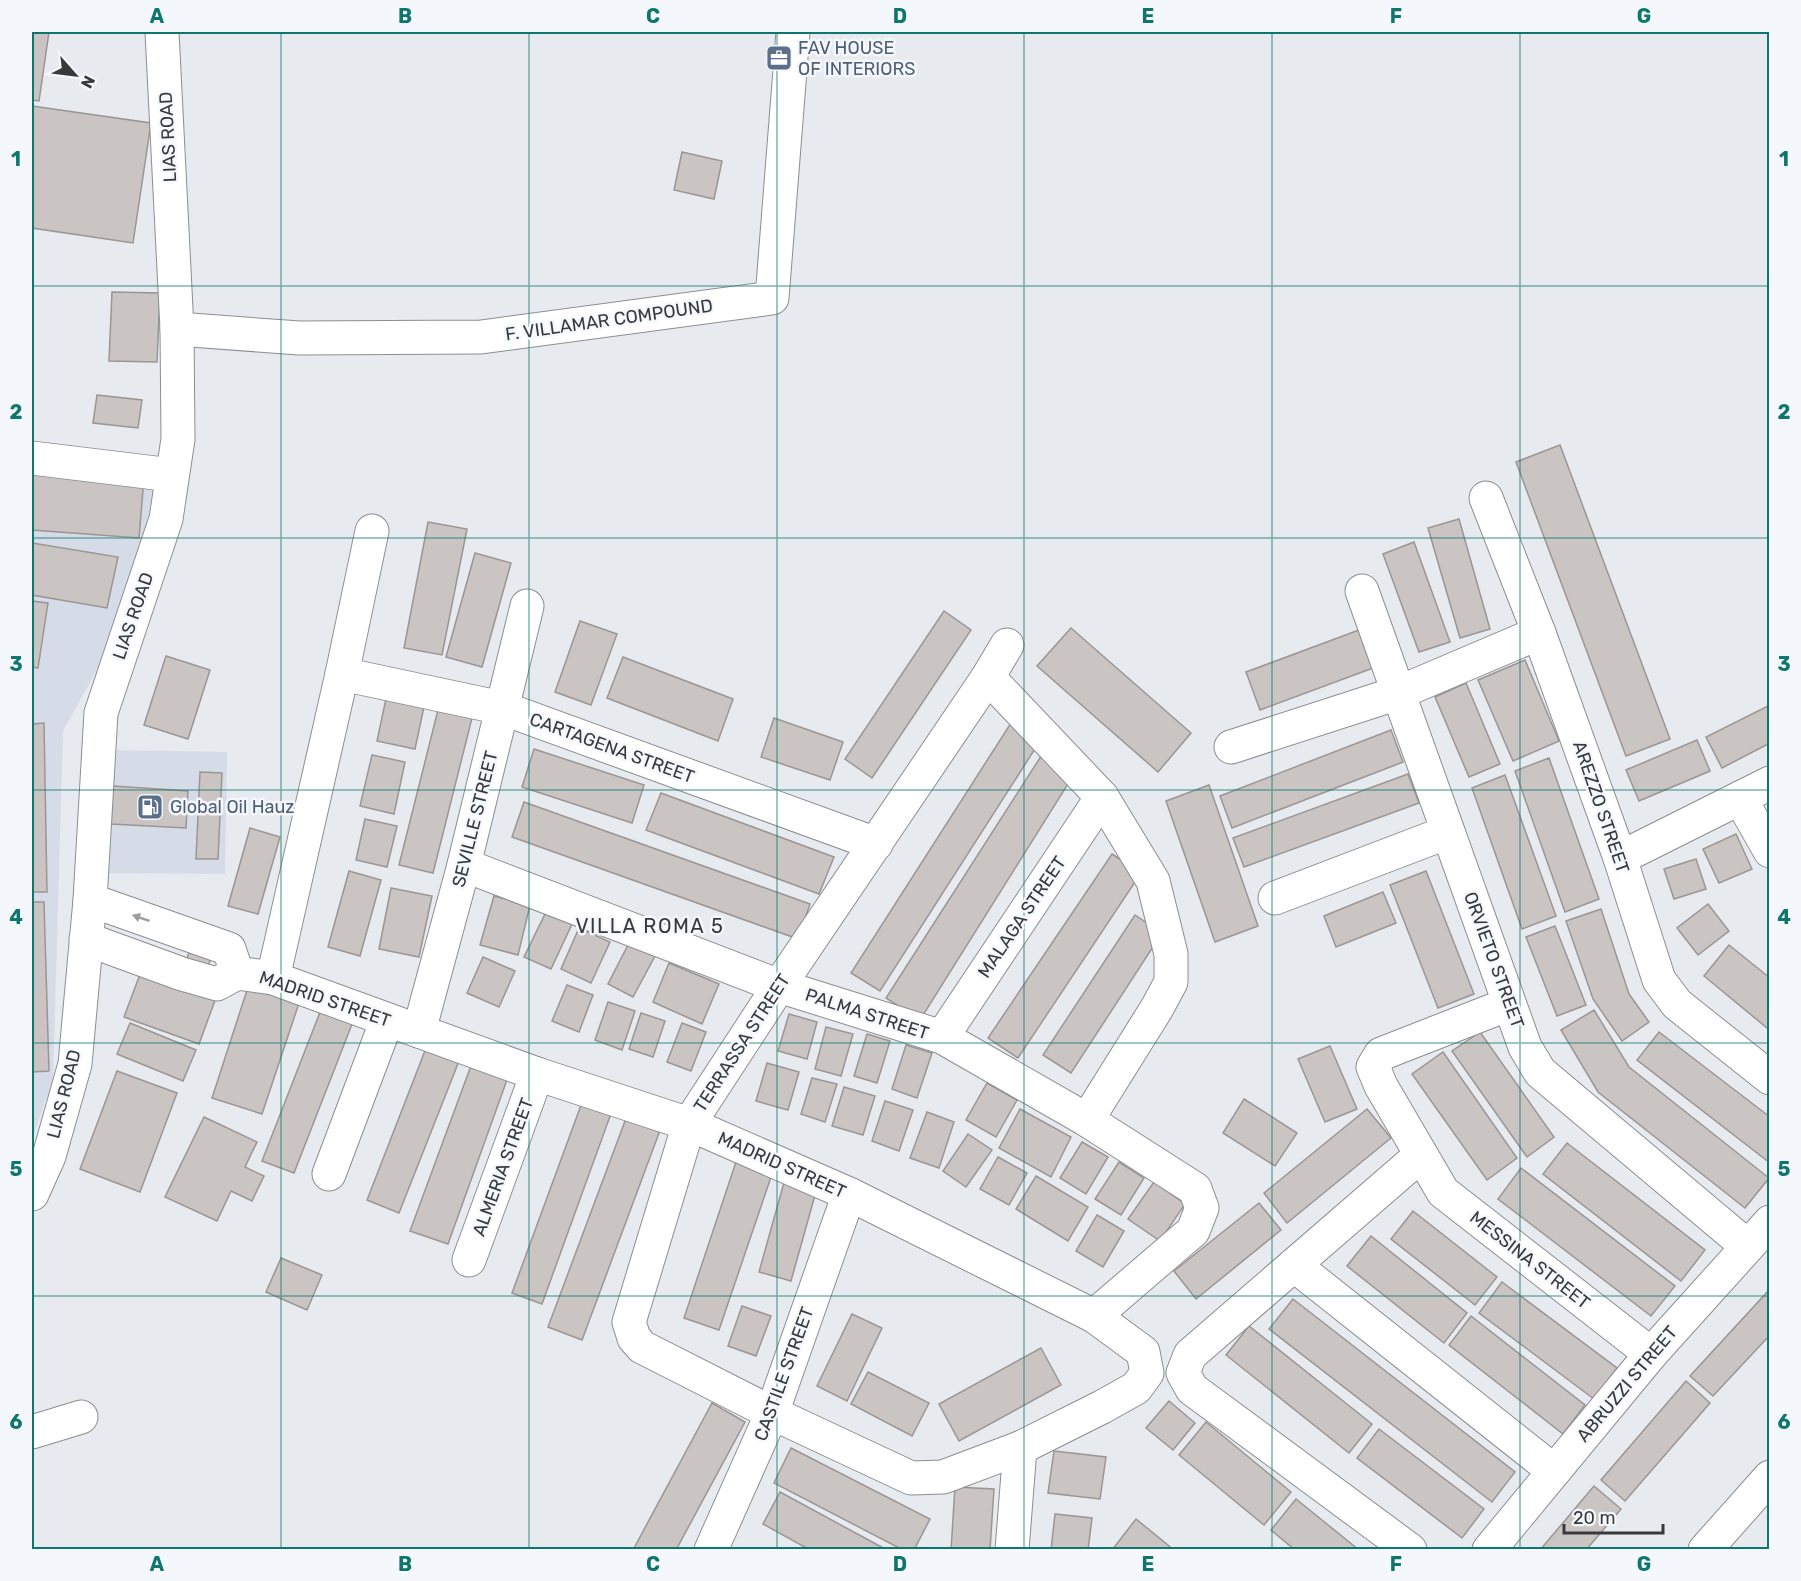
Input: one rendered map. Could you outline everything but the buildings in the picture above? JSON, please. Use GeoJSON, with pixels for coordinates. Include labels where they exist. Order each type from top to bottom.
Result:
{"type":"FeatureCollection","features":[{"type":"Feature","properties":{"kind":"street","name":"LIAS ROAD"},"geometry":{"type":"LineString","coordinates":[[32,1194],[49,1156],[75,1064],[90,900],[100,713],[166,519],[178,439],[177,329],[162,32]]}},
{"type":"Feature","properties":{"kind":"street","name":"F. VILLAMAR COMPOUND"},"geometry":{"type":"LineString","coordinates":[[177,329],[299,338],[481,337],[772,298],[793,32]]}},
{"type":"Feature","properties":{"kind":"street"},"geometry":{"type":"LineString","coordinates":[[32,458],[172,476]]}},
{"type":"Feature","properties":{"kind":"street","name":"AREZZO STREET"},"geometry":{"type":"LineString","coordinates":[[1486,498],[1539,633],[1620,858],[1659,980],[1677,1004],[1770,1078]]}},
{"type":"Feature","properties":{"kind":"street"},"geometry":{"type":"LineString","coordinates":[[273,978],[372,531]]}},
{"type":"Feature","properties":{"kind":"street","name":"ORVIETO STREET"},"geometry":{"type":"LineString","coordinates":[[1362,591],[1525,1047],[1540,1072],[1747,1246]]}},
{"type":"Feature","properties":{"kind":"street","name":"SEVILLE STREET"},"geometry":{"type":"LineString","coordinates":[[419,1031],[464,865],[527,606]]}},
{"type":"Feature","properties":{"kind":"street"},"geometry":{"type":"LineString","coordinates":[[1231,747],[1398,693],[1539,633]]}},
{"type":"Feature","properties":{"kind":"street","name":"TERRASSA STREET"},"geometry":{"type":"LineString","coordinates":[[1007,645],[988,677],[779,986],[689,1124],[628,1322],[634,1338],[642,1347],[772,1413],[911,1478],[943,1477],[1020,1448]]}},
{"type":"Feature","properties":{"kind":"street","name":"CARTAGENA STREET"},"geometry":{"type":"LineString","coordinates":[[342,674],[502,708],[876,844]]}},
{"type":"Feature","properties":{"kind":"street"},"geometry":{"type":"LineString","coordinates":[[988,677],[1102,797],[1153,881],[1171,954],[1171,982],[1087,1120]]}},
{"type":"Feature","properties":{"kind":"street"},"geometry":{"type":"LineString","coordinates":[[1620,858],[1770,783]]}},
{"type":"Feature","properties":{"kind":"street","name":"MALAGA STREET"},"geometry":{"type":"LineString","coordinates":[[942,1037],[1102,797]]}},
{"type":"Feature","properties":{"kind":"street"},"geometry":{"type":"LineString","coordinates":[[1740,798],[1770,851]]}},
{"type":"Feature","properties":{"kind":"street"},"geometry":{"type":"LineString","coordinates":[[1275,898],[1448,832]]}},
{"type":"Feature","properties":{"kind":"street","name":"PALMA STREET"},"geometry":{"type":"LineString","coordinates":[[464,865],[779,986],[942,1037],[1087,1120],[1195,1189],[1202,1208],[1193,1231],[1094,1316]]}},
{"type":"Feature","properties":{"kind":"street","name":"MADRID STREET"},"geometry":{"type":"LineString","coordinates":[[90,900],[229,949],[237,973]]}},
{"type":"Feature","properties":{"kind":"street","name":"MADRID STREET"},"geometry":{"type":"LineString","coordinates":[[86,939],[182,974],[217,984],[237,973],[273,978],[537,1074],[689,1124],[849,1194],[1094,1316],[1143,1352],[1147,1373],[1136,1388],[1020,1448]]}},
{"type":"Feature","properties":{"kind":"street","name":"MESSINA STREET"},"geometry":{"type":"LineString","coordinates":[[1509,1004],[1381,1054],[1372,1067],[1443,1192],[1651,1354]]}},
{"type":"Feature","properties":{"kind":"street"},"geometry":{"type":"LineString","coordinates":[[329,1174],[387,1020]]}},
{"type":"Feature","properties":{"kind":"street","name":"ALMERIA STREET"},"geometry":{"type":"LineString","coordinates":[[469,1260],[537,1074]]}},
{"type":"Feature","properties":{"kind":"street"},"geometry":{"type":"LineString","coordinates":[[1410,1550],[1192,1389],[1184,1373],[1190,1355],[1421,1155]]}},
{"type":"Feature","properties":{"kind":"street","name":"CASTILE STREET"},"geometry":{"type":"LineString","coordinates":[[719,1547],[772,1413],[849,1194]]}},
{"type":"Feature","properties":{"kind":"street","name":"ABRUZZI STREET"},"geometry":{"type":"LineString","coordinates":[[1489,1550],[1651,1354],[1770,1222]]}},
{"type":"Feature","properties":{"kind":"street"},"geometry":{"type":"LineString","coordinates":[[1294,1266],[1554,1471]]}},
{"type":"Feature","properties":{"kind":"street"},"geometry":{"type":"LineString","coordinates":[[32,1432],[81,1417]]}},
{"type":"Feature","properties":{"kind":"street"},"geometry":{"type":"LineString","coordinates":[[1012,1550],[1020,1448]]}},
{"type":"Feature","properties":{"kind":"street"},"geometry":{"type":"LineString","coordinates":[[1705,1550],[1770,1477]]}},
{"type":"Feature","properties":{"kind":"shaded area"},"geometry":{"type":"Polygon","coordinates":[[[32,458],[156,476],[133,596],[63,731],[53,1079],[32,1139],[32,458]]]}},
{"type":"Feature","properties":{"kind":"shaded area"},"geometry":{"type":"Polygon","coordinates":[[[108,750],[227,752],[225,874],[105,873],[108,750]]]}},
{"type":"Feature","properties":{"kind":"place","name":"FAV HOUSE OF INTERIORS"},"geometry":{"type":"Point","coordinates":[779,58]}},
{"type":"Feature","properties":{"kind":"place","name":"Global Oil Hauz"},"geometry":{"type":"Point","coordinates":[150,807]}},
{"type":"Feature","properties":{"kind":"district","name":"VILLA ROMA 5"},"geometry":{"type":"Point","coordinates":[650,926]}}]}
